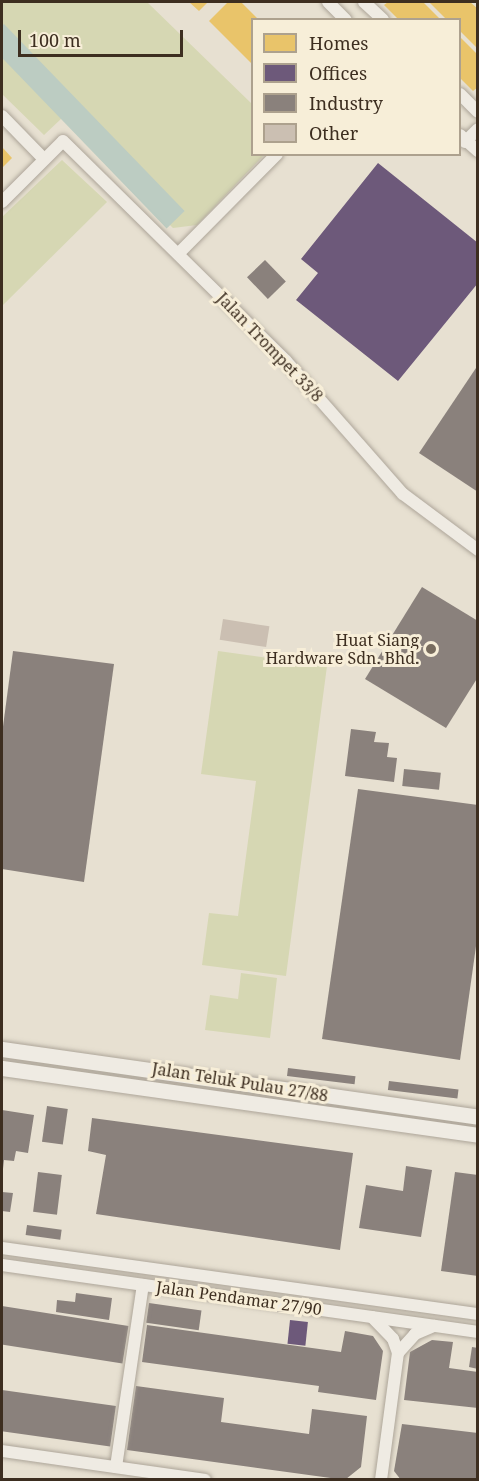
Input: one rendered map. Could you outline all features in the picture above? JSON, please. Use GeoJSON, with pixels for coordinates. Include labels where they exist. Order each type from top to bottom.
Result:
{"type":"FeatureCollection","features":[{"type":"Feature","properties":{"kind":"street"},"geometry":{"type":"LineString","coordinates":[[328,2],[344,18]]}},
{"type":"Feature","properties":{"kind":"street"},"geometry":{"type":"LineString","coordinates":[[364,2],[381,18]]}},
{"type":"Feature","properties":{"kind":"street"},"geometry":{"type":"LineString","coordinates":[[461,96],[477,112]]}},
{"type":"Feature","properties":{"kind":"street"},"geometry":{"type":"LineString","coordinates":[[2,116],[44,159],[2,202]]}},
{"type":"Feature","properties":{"kind":"street"},"geometry":{"type":"LineString","coordinates":[[477,129],[462,138],[477,151]]}},
{"type":"Feature","properties":{"kind":"street","name":"Jalan Trompet 33/8"},"geometry":{"type":"LineString","coordinates":[[44,159],[63,141],[286,361],[403,494],[477,550]]}},
{"type":"Feature","properties":{"kind":"street"},"geometry":{"type":"LineString","coordinates":[[178,253],[275,156]]}},
{"type":"Feature","properties":{"kind":"street","name":"Jalan Teluk Pulau 27/88"},"geometry":{"type":"LineString","coordinates":[[2,1049],[477,1117]]}},
{"type":"Feature","properties":{"kind":"street","name":"Jalan Teluk Pulau 27/88"},"geometry":{"type":"LineString","coordinates":[[2,1068],[477,1135]]}},
{"type":"Feature","properties":{"kind":"street","name":"Jalan Pendamar 27/90"},"geometry":{"type":"LineString","coordinates":[[2,1248],[477,1314]]}},
{"type":"Feature","properties":{"kind":"street","name":"Jalan Pendamar 27/90"},"geometry":{"type":"LineString","coordinates":[[2,1265],[477,1332]]}},
{"type":"Feature","properties":{"kind":"street"},"geometry":{"type":"LineString","coordinates":[[116,1467],[143,1285]]}},
{"type":"Feature","properties":{"kind":"street"},"geometry":{"type":"LineString","coordinates":[[372,1317],[393,1340],[398,1353],[381,1479]]}},
{"type":"Feature","properties":{"kind":"street"},"geometry":{"type":"LineString","coordinates":[[398,1353],[415,1334],[435,1326]]}},
{"type":"Feature","properties":{"kind":"street"},"geometry":{"type":"LineString","coordinates":[[2,1451],[205,1479]]}},
{"type":"Feature","properties":{"kind":"green space"},"geometry":{"type":"Polygon","coordinates":[[[2,2],[147,2],[251,103],[251,156],[263,156],[197,225],[173,228],[62,118],[44,135],[2,94],[2,2]]]}},
{"type":"Feature","properties":{"kind":"green space"},"geometry":{"type":"Polygon","coordinates":[[[62,160],[107,202],[2,306],[2,217],[62,160]]]}},
{"type":"Feature","properties":{"kind":"green space"},"geometry":{"type":"Polygon","coordinates":[[[218,651],[327,666],[286,976],[202,965],[209,913],[238,916],[256,781],[201,774],[218,651]]]}},
{"type":"Feature","properties":{"kind":"green space"},"geometry":{"type":"Polygon","coordinates":[[[241,973],[277,978],[270,1038],[205,1030],[210,995],[238,999],[241,973]]]}},
{"type":"Feature","properties":{"kind":"shaded area"},"geometry":{"type":"Polygon","coordinates":[[[4,24],[185,211],[167,228],[2,58],[2,26],[4,24]]]}},
{"type":"Feature","properties":{"kind":"building: Homes"},"geometry":{"type":"Polygon","coordinates":[[[189,2],[208,2],[199,11],[189,2]]]}},
{"type":"Feature","properties":{"kind":"building: Homes"},"geometry":{"type":"Polygon","coordinates":[[[228,2],[241,2],[257,18],[251,18],[251,63],[209,21],[228,2]]]}},
{"type":"Feature","properties":{"kind":"building: Homes"},"geometry":{"type":"Polygon","coordinates":[[[388,2],[423,2],[439,18],[397,18],[384,5],[388,2]]]}},
{"type":"Feature","properties":{"kind":"building: Homes"},"geometry":{"type":"Polygon","coordinates":[[[429,2],[470,2],[478,9],[478,49],[461,32],[461,18],[445,18],[429,2]]]}},
{"type":"Feature","properties":{"kind":"building: Homes"},"geometry":{"type":"Polygon","coordinates":[[[461,38],[478,55],[478,87],[473,91],[461,79],[461,38]]]}},
{"type":"Feature","properties":{"kind":"building: Homes"},"geometry":{"type":"Polygon","coordinates":[[[2,147],[12,158],[2,168],[2,147]]]}},
{"type":"Feature","properties":{"kind":"building: Offices"},"geometry":{"type":"Polygon","coordinates":[[[378,163],[478,243],[478,283],[398,381],[296,300],[318,273],[301,259],[378,163]]]}},
{"type":"Feature","properties":{"kind":"building: Offices"},"geometry":{"type":"Polygon","coordinates":[[[290,1320],[308,1322],[305,1346],[287,1344],[290,1320]]]}},
{"type":"Feature","properties":{"kind":"building: Industry"},"geometry":{"type":"Polygon","coordinates":[[[265,260],[286,282],[268,299],[247,277],[265,260]]]}},
{"type":"Feature","properties":{"kind":"building: Industry"},"geometry":{"type":"Polygon","coordinates":[[[478,365],[478,492],[419,453],[478,365]]]}},
{"type":"Feature","properties":{"kind":"building: Industry","name":"Huat Siang Hardware Sdn. Bhd."},"geometry":{"type":"Polygon","coordinates":[[[422,587],[478,621],[478,677],[446,728],[365,679],[422,587]]]}},
{"type":"Feature","properties":{"kind":"building: Industry"},"geometry":{"type":"Polygon","coordinates":[[[13,651],[114,664],[84,882],[2,869],[2,734],[13,651]]]}},
{"type":"Feature","properties":{"kind":"building: Industry"},"geometry":{"type":"Polygon","coordinates":[[[351,729],[376,732],[374,742],[389,743],[387,757],[397,758],[394,782],[345,776],[351,729]]]}},
{"type":"Feature","properties":{"kind":"building: Industry"},"geometry":{"type":"Polygon","coordinates":[[[404,769],[441,773],[439,790],[402,786],[404,769]]]}},
{"type":"Feature","properties":{"kind":"building: Industry"},"geometry":{"type":"Polygon","coordinates":[[[358,789],[478,805],[478,932],[460,1060],[322,1039],[358,789]]]}},
{"type":"Feature","properties":{"kind":"building: Industry"},"geometry":{"type":"Polygon","coordinates":[[[288,1068],[355,1076],[355,1084],[287,1076],[288,1068]]]}},
{"type":"Feature","properties":{"kind":"building: Industry"},"geometry":{"type":"Polygon","coordinates":[[[389,1081],[458,1090],[457,1098],[388,1090],[389,1081]]]}},
{"type":"Feature","properties":{"kind":"building: Industry"},"geometry":{"type":"Polygon","coordinates":[[[47,1106],[68,1109],[63,1145],[42,1142],[47,1106]]]}},
{"type":"Feature","properties":{"kind":"building: Industry"},"geometry":{"type":"Polygon","coordinates":[[[2,1110],[34,1115],[28,1153],[16,1151],[14,1161],[4,1160],[3,1169],[2,1110]]]}},
{"type":"Feature","properties":{"kind":"building: Industry"},"geometry":{"type":"Polygon","coordinates":[[[92,1118],[353,1153],[340,1250],[96,1214],[106,1155],[88,1151],[92,1118]]]}},
{"type":"Feature","properties":{"kind":"building: Industry"},"geometry":{"type":"Polygon","coordinates":[[[406,1166],[432,1170],[421,1237],[359,1228],[366,1185],[403,1191],[406,1166]]]}},
{"type":"Feature","properties":{"kind":"building: Industry"},"geometry":{"type":"Polygon","coordinates":[[[38,1172],[62,1175],[57,1215],[33,1212],[38,1172]]]}},
{"type":"Feature","properties":{"kind":"building: Industry"},"geometry":{"type":"Polygon","coordinates":[[[455,1172],[478,1175],[478,1276],[441,1271],[455,1172]]]}},
{"type":"Feature","properties":{"kind":"building: Industry"},"geometry":{"type":"Polygon","coordinates":[[[2,1192],[13,1193],[10,1212],[2,1211],[2,1192]]]}},
{"type":"Feature","properties":{"kind":"building: Industry"},"geometry":{"type":"Polygon","coordinates":[[[27,1225],[62,1230],[60,1240],[26,1235],[27,1225]]]}},
{"type":"Feature","properties":{"kind":"building: Industry"},"geometry":{"type":"Polygon","coordinates":[[[76,1293],[112,1298],[109,1320],[56,1312],[57,1300],[75,1302],[76,1293]]]}},
{"type":"Feature","properties":{"kind":"building: Industry"},"geometry":{"type":"Polygon","coordinates":[[[149,1303],[201,1310],[199,1330],[146,1323],[149,1303]]]}},
{"type":"Feature","properties":{"kind":"building: Industry"},"geometry":{"type":"Polygon","coordinates":[[[2,1306],[128,1326],[122,1364],[2,1344],[2,1306]]]}},
{"type":"Feature","properties":{"kind":"building: Industry"},"geometry":{"type":"Polygon","coordinates":[[[147,1325],[341,1352],[345,1331],[373,1336],[383,1351],[376,1400],[318,1392],[319,1386],[142,1362],[147,1325]]]}},
{"type":"Feature","properties":{"kind":"building: Industry"},"geometry":{"type":"Polygon","coordinates":[[[432,1340],[453,1342],[449,1368],[478,1372],[478,1408],[404,1400],[410,1352],[432,1340]]]}},
{"type":"Feature","properties":{"kind":"building: Industry"},"geometry":{"type":"Polygon","coordinates":[[[472,1347],[478,1348],[478,1369],[469,1367],[472,1347]]]}},
{"type":"Feature","properties":{"kind":"building: Industry"},"geometry":{"type":"Polygon","coordinates":[[[136,1386],[224,1398],[221,1422],[309,1434],[312,1409],[367,1416],[361,1467],[346,1479],[338,1479],[127,1450],[136,1386]]]}},
{"type":"Feature","properties":{"kind":"building: Industry"},"geometry":{"type":"Polygon","coordinates":[[[2,1390],[116,1406],[110,1447],[2,1431],[2,1390]]]}},
{"type":"Feature","properties":{"kind":"building: Industry"},"geometry":{"type":"Polygon","coordinates":[[[402,1424],[478,1433],[478,1480],[401,1480],[394,1471],[402,1424]]]}},
{"type":"Feature","properties":{"kind":"building: Other"},"geometry":{"type":"Polygon","coordinates":[[[223,619],[269,626],[266,647],[220,640],[223,619]]]}},
{"type":"Feature","properties":{"kind":"place","name":"Huat Siang Hardware Sdn. Bhd."},"geometry":{"type":"Point","coordinates":[431,649]}}]}
